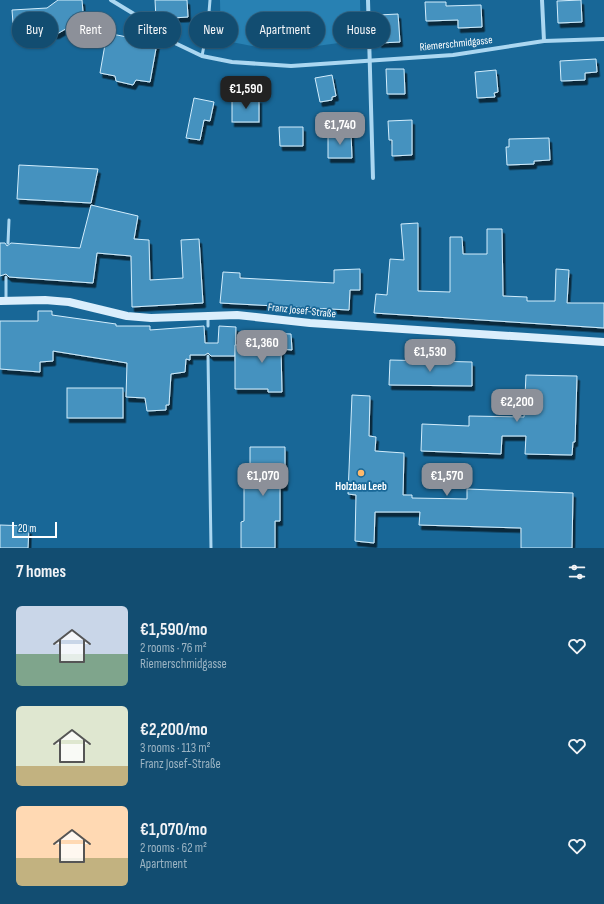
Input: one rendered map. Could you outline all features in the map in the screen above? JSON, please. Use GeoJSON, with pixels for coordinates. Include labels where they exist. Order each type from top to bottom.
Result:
{"type":"FeatureCollection","features":[{"type":"Feature","properties":{"kind":"street","name":"Riemerschmidgasse"},"geometry":{"type":"LineString","coordinates":[[111,0],[177,44],[202,56],[232,62],[291,66],[453,55],[544,41],[604,39]]}},
{"type":"Feature","properties":{"kind":"street"},"geometry":{"type":"LineString","coordinates":[[368,0],[373,178]]}},
{"type":"Feature","properties":{"kind":"street"},"geometry":{"type":"LineString","coordinates":[[542,0],[544,41]]}},
{"type":"Feature","properties":{"kind":"street","name":"Franz Josef-Straße"},"geometry":{"type":"LineString","coordinates":[[3,301],[45,300],[69,302],[127,316],[150,318],[237,315],[318,323],[604,342]]}},
{"type":"Feature","properties":{"kind":"lane"},"geometry":{"type":"LineString","coordinates":[[202,56],[208,25],[210,0]]}},
{"type":"Feature","properties":{"kind":"lane"},"geometry":{"type":"LineString","coordinates":[[8,243],[9,220]]}},
{"type":"Feature","properties":{"kind":"lane"},"geometry":{"type":"LineString","coordinates":[[3,301],[6,277]]}},
{"type":"Feature","properties":{"kind":"lane"},"geometry":{"type":"LineString","coordinates":[[208,315],[208,326]]}},
{"type":"Feature","properties":{"kind":"lane"},"geometry":{"type":"LineString","coordinates":[[208,356],[211,548]]}},
{"type":"Feature","properties":{"kind":"shaded area"},"geometry":{"type":"Polygon","coordinates":[[[220,0],[360,0],[360,12],[333,12],[333,44],[325,45],[325,12],[246,12],[246,45],[238,43],[238,12],[220,12],[220,0]]]}},
{"type":"Feature","properties":{"kind":"shaded area"},"geometry":{"type":"Polygon","coordinates":[[[263,48],[288,48],[268,49],[263,48]]]}},
{"type":"Feature","properties":{"kind":"building"},"geometry":{"type":"Polygon","coordinates":[[[58,0],[82,0],[83,12],[66,12],[66,29],[58,33],[58,12],[12,12],[12,10],[47,8],[58,0]]]}},
{"type":"Feature","properties":{"kind":"building"},"geometry":{"type":"Polygon","coordinates":[[[155,0],[187,0],[188,17],[181,17],[181,12],[156,12],[155,0]]]}},
{"type":"Feature","properties":{"kind":"building"},"geometry":{"type":"Polygon","coordinates":[[[581,0],[582,22],[558,23],[557,1],[581,0]]]}},
{"type":"Feature","properties":{"kind":"building"},"geometry":{"type":"Polygon","coordinates":[[[425,2],[446,2],[446,6],[481,5],[482,27],[458,28],[458,20],[426,21],[425,2]]]}},
{"type":"Feature","properties":{"kind":"building"},"geometry":{"type":"Polygon","coordinates":[[[390,14],[398,14],[400,42],[390,42],[390,14]]]}},
{"type":"Feature","properties":{"kind":"building"},"geometry":{"type":"Polygon","coordinates":[[[116,35],[124,36],[124,48],[156,48],[150,82],[136,80],[133,85],[116,81],[115,76],[100,73],[104,48],[116,48],[116,35]]]}},
{"type":"Feature","properties":{"kind":"building"},"geometry":{"type":"Polygon","coordinates":[[[596,59],[597,72],[585,73],[585,80],[561,81],[560,61],[596,59]]]}},
{"type":"Feature","properties":{"kind":"building"},"geometry":{"type":"Polygon","coordinates":[[[386,69],[404,69],[405,94],[387,94],[386,69]]]}},
{"type":"Feature","properties":{"kind":"building"},"geometry":{"type":"Polygon","coordinates":[[[496,70],[498,92],[494,93],[495,97],[477,98],[475,72],[496,70]]]}},
{"type":"Feature","properties":{"kind":"building"},"geometry":{"type":"Polygon","coordinates":[[[332,75],[336,96],[332,97],[332,100],[320,102],[315,78],[332,75]]]}},
{"type":"Feature","properties":{"kind":"building"},"geometry":{"type":"Polygon","coordinates":[[[194,98],[214,102],[210,121],[204,120],[200,140],[186,138],[194,98]]]}},
{"type":"Feature","properties":{"kind":"building"},"geometry":{"type":"Polygon","coordinates":[[[232,99],[259,99],[259,122],[232,122],[232,99]]]}},
{"type":"Feature","properties":{"kind":"building"},"geometry":{"type":"Polygon","coordinates":[[[412,120],[412,155],[392,156],[392,140],[389,140],[388,121],[412,120]]]}},
{"type":"Feature","properties":{"kind":"building"},"geometry":{"type":"Polygon","coordinates":[[[279,127],[303,127],[303,146],[280,146],[279,127]]]}},
{"type":"Feature","properties":{"kind":"building"},"geometry":{"type":"Polygon","coordinates":[[[328,133],[351,133],[352,158],[328,158],[328,133]]]}},
{"type":"Feature","properties":{"kind":"building"},"geometry":{"type":"Polygon","coordinates":[[[549,138],[550,160],[534,161],[534,164],[507,165],[506,147],[509,147],[509,139],[549,138]]]}},
{"type":"Feature","properties":{"kind":"building"},"geometry":{"type":"Polygon","coordinates":[[[19,165],[98,169],[91,203],[17,199],[19,165]]]}},
{"type":"Feature","properties":{"kind":"building"},"geometry":{"type":"Polygon","coordinates":[[[91,205],[138,216],[134,239],[149,240],[150,280],[183,278],[181,240],[199,239],[203,303],[132,307],[131,256],[97,253],[93,283],[9,277],[6,274],[0,276],[0,243],[5,243],[7,246],[11,243],[80,248],[91,205]]]}},
{"type":"Feature","properties":{"kind":"building"},"geometry":{"type":"Polygon","coordinates":[[[418,223],[418,291],[450,292],[450,237],[462,237],[463,254],[487,254],[487,229],[502,229],[503,296],[527,297],[527,301],[555,301],[556,269],[569,270],[567,303],[604,303],[604,328],[374,313],[376,294],[387,295],[390,259],[404,260],[401,224],[418,223]]]}},
{"type":"Feature","properties":{"kind":"building"},"geometry":{"type":"Polygon","coordinates":[[[360,269],[360,290],[350,290],[349,310],[220,303],[223,272],[240,273],[240,278],[334,283],[334,270],[360,269]]]}},
{"type":"Feature","properties":{"kind":"building"},"geometry":{"type":"Polygon","coordinates":[[[38,311],[52,311],[52,315],[116,324],[116,326],[150,326],[150,330],[204,326],[205,343],[218,343],[219,326],[236,327],[235,356],[211,356],[208,353],[205,355],[190,355],[190,360],[186,359],[185,372],[171,374],[169,405],[166,405],[166,410],[147,411],[145,398],[126,397],[127,363],[53,351],[53,361],[40,362],[40,372],[0,369],[0,321],[38,321],[38,311]]]}},
{"type":"Feature","properties":{"kind":"building"},"geometry":{"type":"Polygon","coordinates":[[[267,333],[291,334],[292,350],[281,349],[282,392],[268,392],[268,389],[235,389],[235,345],[267,346],[267,333]]]}},
{"type":"Feature","properties":{"kind":"building"},"geometry":{"type":"Polygon","coordinates":[[[390,360],[472,362],[472,386],[389,385],[390,360]]]}},
{"type":"Feature","properties":{"kind":"building"},"geometry":{"type":"Polygon","coordinates":[[[526,375],[577,376],[575,442],[573,442],[572,455],[525,454],[526,436],[502,436],[501,454],[421,451],[422,424],[469,426],[469,416],[524,417],[526,375]]]}},
{"type":"Feature","properties":{"kind":"building"},"geometry":{"type":"Polygon","coordinates":[[[67,388],[123,388],[123,418],[67,418],[67,388]]]}},
{"type":"Feature","properties":{"kind":"building"},"geometry":{"type":"Polygon","coordinates":[[[352,395],[370,396],[369,436],[376,437],[375,451],[404,453],[403,495],[412,495],[412,498],[467,499],[467,489],[573,493],[572,548],[521,548],[521,528],[419,525],[420,512],[375,512],[374,543],[355,541],[356,495],[348,494],[352,395]]]}},
{"type":"Feature","properties":{"kind":"building"},"geometry":{"type":"Polygon","coordinates":[[[250,447],[285,447],[285,486],[280,486],[280,521],[275,521],[275,548],[241,548],[241,522],[244,521],[244,486],[250,486],[250,447]]]}},
{"type":"Feature","properties":{"kind":"building"},"geometry":{"type":"Polygon","coordinates":[[[0,525],[29,526],[28,548],[0,548],[0,525]]]}},
{"type":"Feature","properties":{"kind":"place","name":"Holzbau Leeb"},"geometry":{"type":"Point","coordinates":[361,473]}}]}
